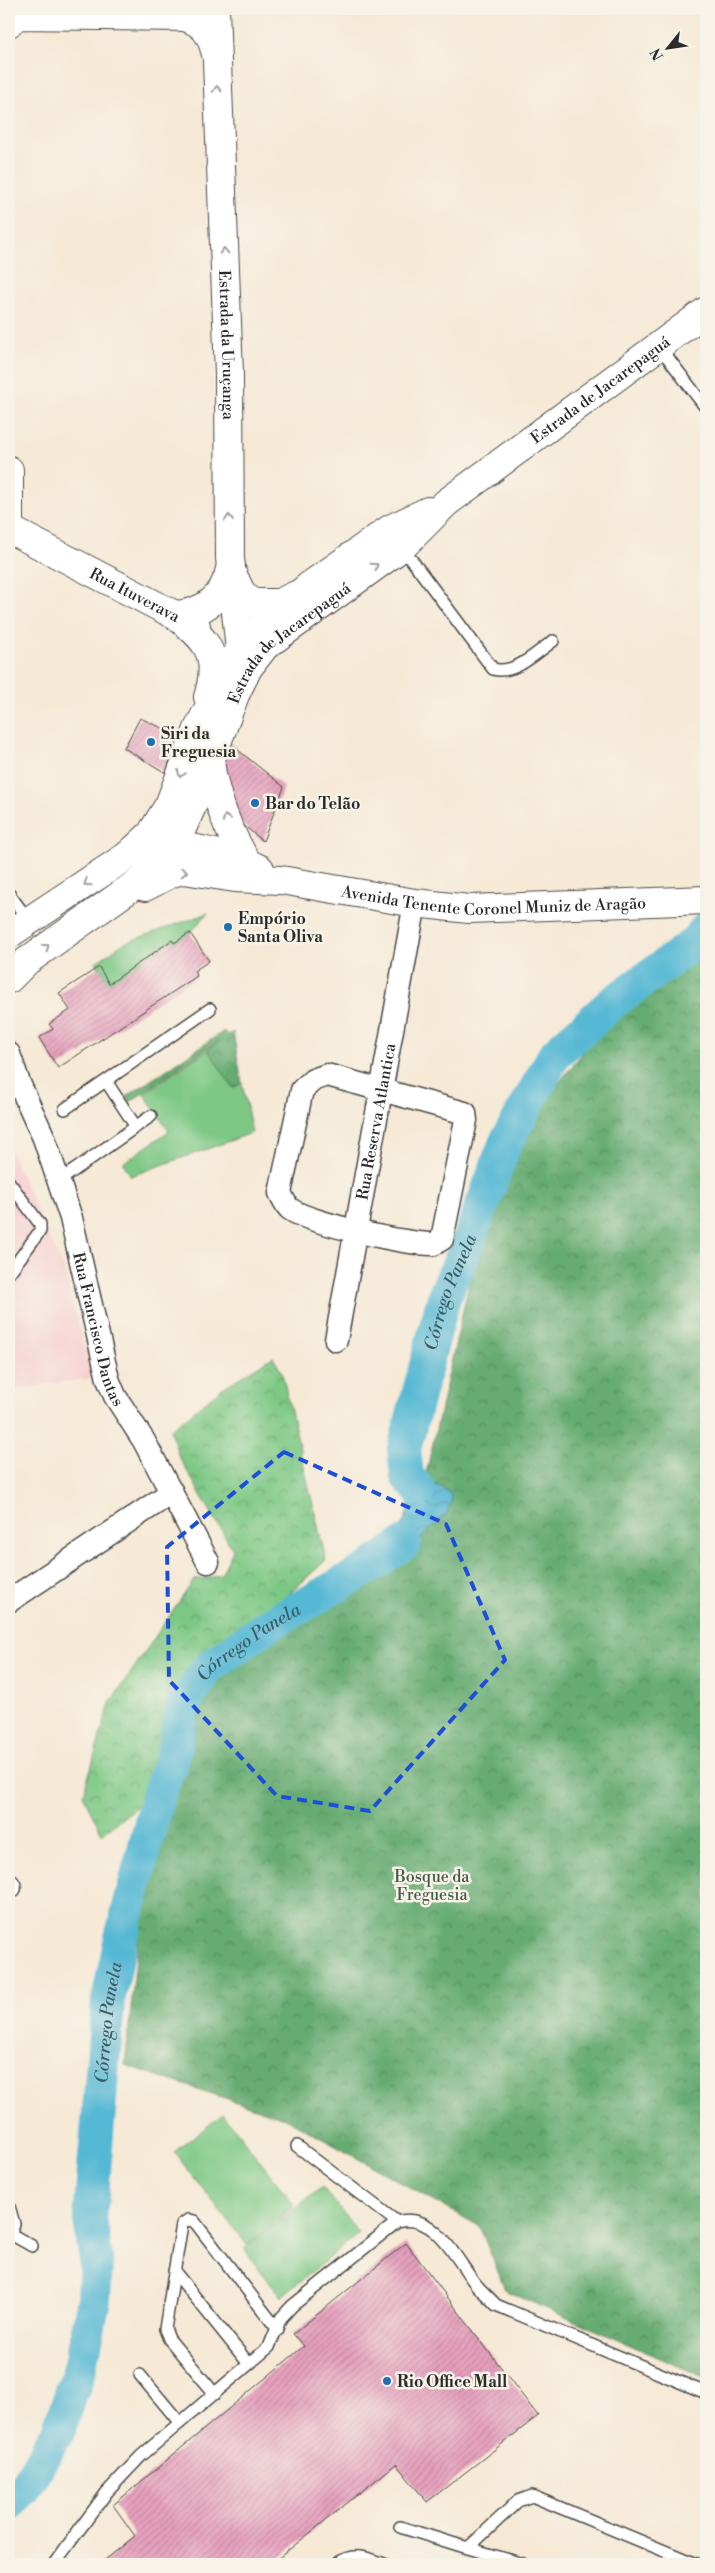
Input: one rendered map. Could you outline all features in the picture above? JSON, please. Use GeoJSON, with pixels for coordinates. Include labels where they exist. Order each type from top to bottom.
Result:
{"type":"FeatureCollection","features":[{"type":"Feature","properties":{"kind":"main road","name":"Estrada da Uruçanga"},"geometry":{"type":"LineString","coordinates":[[215,9],[229,374],[230,567],[236,629],[253,646]]}},
{"type":"Feature","properties":{"kind":"main road"},"geometry":{"type":"LineString","coordinates":[[12,17],[194,13],[194,20],[208,31],[213,39],[216,56]]}},
{"type":"Feature","properties":{"kind":"main road","name":"Estrada de Jacarepaguá"},"geometry":{"type":"LineString","coordinates":[[19,928],[128,856],[151,834],[169,805],[198,729],[253,646],[402,547],[446,503],[706,311]]}},
{"type":"Feature","properties":{"kind":"main road"},"geometry":{"type":"LineString","coordinates":[[9,470],[9,530]]}},
{"type":"Feature","properties":{"kind":"main road","name":"Estrada de Jacarepaguá"},"geometry":{"type":"LineString","coordinates":[[14,974],[70,930],[143,879],[174,846],[242,681],[252,662],[253,646],[250,636],[296,595],[390,529],[446,503]]}},
{"type":"Feature","properties":{"kind":"main road","name":"Rua Ituverava"},"geometry":{"type":"LineString","coordinates":[[9,530],[226,642],[253,646]]}},
{"type":"Feature","properties":{"kind":"main road"},"geometry":{"type":"LineString","coordinates":[[230,567],[236,584],[252,603],[279,603],[296,595]]}},
{"type":"Feature","properties":{"kind":"main road"},"geometry":{"type":"LineString","coordinates":[[174,615],[193,613],[210,605],[224,588],[230,567]]}},
{"type":"Feature","properties":{"kind":"main road"},"geometry":{"type":"LineString","coordinates":[[174,615],[200,634],[212,660],[212,681],[198,729]]}},
{"type":"Feature","properties":{"kind":"main road"},"geometry":{"type":"LineString","coordinates":[[210,762],[213,786],[234,841],[247,862]]}},
{"type":"Feature","properties":{"kind":"main road","name":"Avenida Tenente Coronel Muniz de Aragão"},"geometry":{"type":"LineString","coordinates":[[128,856],[152,845],[174,846],[247,862],[281,880]]}},
{"type":"Feature","properties":{"kind":"main road","name":"Avenida Tenente Coronel Muniz de Aragão"},"geometry":{"type":"LineString","coordinates":[[122,895],[149,885],[172,873],[184,870],[235,878],[281,880],[415,903],[469,909],[706,900]]}},
{"type":"Feature","properties":{"kind":"street","name":"Rua Reserva Atlantica"},"geometry":{"type":"LineString","coordinates":[[336,1340],[355,1230],[383,1089],[415,903]]}},
{"type":"Feature","properties":{"kind":"street"},"geometry":{"type":"LineString","coordinates":[[9,996],[14,974]]}},
{"type":"Feature","properties":{"kind":"street","name":"Rua Francisco Dantas"},"geometry":{"type":"LineString","coordinates":[[9,1054],[14,1076],[44,1138],[59,1181],[78,1246],[108,1379],[172,1492],[208,1562]]}},
{"type":"Feature","properties":{"kind":"street"},"geometry":{"type":"LineString","coordinates":[[328,1075],[383,1089],[465,1113],[465,1129],[442,1239],[434,1244],[425,1244],[355,1230],[308,1218],[288,1209],[280,1193],[302,1090],[313,1080],[328,1075]]}},
{"type":"Feature","properties":{"kind":"street"},"geometry":{"type":"LineString","coordinates":[[10,1599],[172,1492]]}},
{"type":"Feature","properties":{"kind":"lane"},"geometry":{"type":"LineString","coordinates":[[659,346],[706,408]]}},
{"type":"Feature","properties":{"kind":"lane"},"geometry":{"type":"LineString","coordinates":[[402,547],[493,669],[503,672],[512,670],[553,641]]}},
{"type":"Feature","properties":{"kind":"lane"},"geometry":{"type":"LineString","coordinates":[[9,894],[19,928]]}},
{"type":"Feature","properties":{"kind":"lane"},"geometry":{"type":"LineString","coordinates":[[65,1110],[210,1009]]}},
{"type":"Feature","properties":{"kind":"lane"},"geometry":{"type":"LineString","coordinates":[[106,1081],[136,1127]]}},
{"type":"Feature","properties":{"kind":"lane"},"geometry":{"type":"LineString","coordinates":[[59,1181],[151,1116]]}},
{"type":"Feature","properties":{"kind":"lane"},"geometry":{"type":"LineString","coordinates":[[9,1182],[40,1224],[40,1231],[9,1272]]}},
{"type":"Feature","properties":{"kind":"lane"},"geometry":{"type":"LineString","coordinates":[[297,2146],[397,2222]]}},
{"type":"Feature","properties":{"kind":"lane"},"geometry":{"type":"LineString","coordinates":[[9,2206],[14,2224],[9,2233],[32,2246]]}},
{"type":"Feature","properties":{"kind":"lane"},"geometry":{"type":"LineString","coordinates":[[54,2564],[107,2492],[141,2456],[269,2347],[278,2330],[281,2318],[292,2306],[397,2222],[410,2218],[427,2224],[451,2249],[475,2284],[496,2304],[706,2393]]}},
{"type":"Feature","properties":{"kind":"lane"},"geometry":{"type":"LineString","coordinates":[[215,2394],[169,2339],[165,2329],[182,2224],[188,2220],[194,2221],[278,2330]]}},
{"type":"Feature","properties":{"kind":"lane"},"geometry":{"type":"LineString","coordinates":[[174,2271],[249,2364]]}},
{"type":"Feature","properties":{"kind":"lane"},"geometry":{"type":"LineString","coordinates":[[140,2375],[180,2423]]}},
{"type":"Feature","properties":{"kind":"lane"},"geometry":{"type":"LineString","coordinates":[[468,2548],[518,2501],[532,2496],[676,2560],[696,2564]]}},
{"type":"Feature","properties":{"kind":"lane"},"geometry":{"type":"LineString","coordinates":[[400,2527],[523,2564]]}},
{"type":"Feature","properties":{"kind":"lane"},"geometry":{"type":"LineString","coordinates":[[337,2564],[344,2558],[360,2556],[384,2564]]}},
{"type":"Feature","properties":{"kind":"highlighted area"},"geometry":{"type":"Polygon","coordinates":[[[284,1452],[446,1524],[505,1660],[370,1811],[277,1796],[169,1680],[167,1547],[284,1452]]]}},
{"type":"Feature","properties":{"kind":"shaded area"},"geometry":{"type":"Polygon","coordinates":[[[9,1148],[65,1271],[92,1378],[9,1390],[9,1148]]]}},
{"type":"Feature","properties":{"kind":"green space"},"geometry":{"type":"Polygon","coordinates":[[[208,913],[190,933],[174,943],[172,940],[109,984],[96,962],[124,943],[208,913]]]}},
{"type":"Feature","properties":{"kind":"green space","name":"Bosque da Freguesia"},"geometry":{"type":"Polygon","coordinates":[[[706,953],[706,2378],[506,2291],[479,2226],[285,2118],[125,2065],[143,1891],[204,1696],[240,1650],[384,1572],[444,1517],[444,1487],[424,1482],[477,1249],[527,1123],[610,1018],[706,953]]]}},
{"type":"Feature","properties":{"kind":"green space"},"geometry":{"type":"Polygon","coordinates":[[[224,1031],[228,1035],[233,1032],[242,1083],[233,1088],[208,1050],[220,1040],[130,1102],[126,1097],[224,1031]]]}},
{"type":"Feature","properties":{"kind":"green space"},"geometry":{"type":"Polygon","coordinates":[[[208,1050],[233,1087],[242,1083],[252,1133],[131,1176],[123,1163],[169,1131],[144,1094],[208,1050]]]}},
{"type":"Feature","properties":{"kind":"green space"},"geometry":{"type":"Polygon","coordinates":[[[273,1357],[282,1373],[326,1560],[247,1633],[177,1725],[144,1801],[102,1834],[83,1795],[110,1703],[194,1580],[221,1575],[233,1550],[179,1457],[170,1430],[221,1389],[273,1357]]]}},
{"type":"Feature","properties":{"kind":"green space"},"geometry":{"type":"Polygon","coordinates":[[[223,2114],[295,2206],[247,2245],[174,2152],[223,2114]]]}},
{"type":"Feature","properties":{"kind":"green space"},"geometry":{"type":"Polygon","coordinates":[[[322,2187],[359,2233],[281,2297],[244,2249],[322,2187]]]}},
{"type":"Feature","properties":{"kind":"water"},"geometry":{"type":"Polygon","coordinates":[[[404,1449],[411,1474],[448,1492],[451,1497],[450,1505],[444,1517],[384,1572],[367,1569],[393,1544],[406,1517],[409,1501],[399,1472],[400,1459],[404,1449]]]}},
{"type":"Feature","properties":{"kind":"building","name":"Siri da Freguesia"},"geometry":{"type":"Polygon","coordinates":[[[140,718],[178,735],[166,773],[124,748],[140,718]]]}},
{"type":"Feature","properties":{"kind":"building","name":"Bar do Telão"},"geometry":{"type":"Polygon","coordinates":[[[228,742],[284,787],[263,841],[237,820],[218,764],[228,742]]]}},
{"type":"Feature","properties":{"kind":"building"},"geometry":{"type":"Polygon","coordinates":[[[190,933],[209,961],[194,971],[197,976],[58,1068],[39,1038],[53,1029],[49,1024],[70,1010],[59,993],[99,967],[109,984],[172,940],[174,943],[190,933]]]}},
{"type":"Feature","properties":{"kind":"building","name":"Rio Office Mall"},"geometry":{"type":"Polygon","coordinates":[[[406,2243],[538,2416],[427,2502],[396,2464],[271,2564],[100,2564],[135,2536],[113,2505],[304,2346],[293,2334],[406,2243]]]}},
{"type":"Feature","properties":{"kind":"waterway","name":"Córrego Panela"},"geometry":{"type":"LineString","coordinates":[[419,1490],[407,1476],[404,1449],[444,1297],[468,1243],[505,1144],[555,1054],[612,1003],[696,942],[706,929]]}},
{"type":"Feature","properties":{"kind":"waterway","name":"Córrego Panela"},"geometry":{"type":"LineString","coordinates":[[9,2505],[24,2488],[58,2432],[81,2365],[94,2299],[96,2260],[90,2219],[108,2001],[121,1938],[158,1796],[173,1756],[183,1705],[208,1668],[267,1626],[367,1569],[405,1543]]}},
{"type":"Feature","properties":{"kind":"place","name":"Siri da Freguesia"},"geometry":{"type":"Point","coordinates":[151,742]}},
{"type":"Feature","properties":{"kind":"place","name":"Bar do Telão"},"geometry":{"type":"Point","coordinates":[255,803]}},
{"type":"Feature","properties":{"kind":"place","name":"Empório Santa Oliva"},"geometry":{"type":"Point","coordinates":[228,927]}},
{"type":"Feature","properties":{"kind":"place","name":"Rio Office Mall"},"geometry":{"type":"Point","coordinates":[387,2381]}}]}
